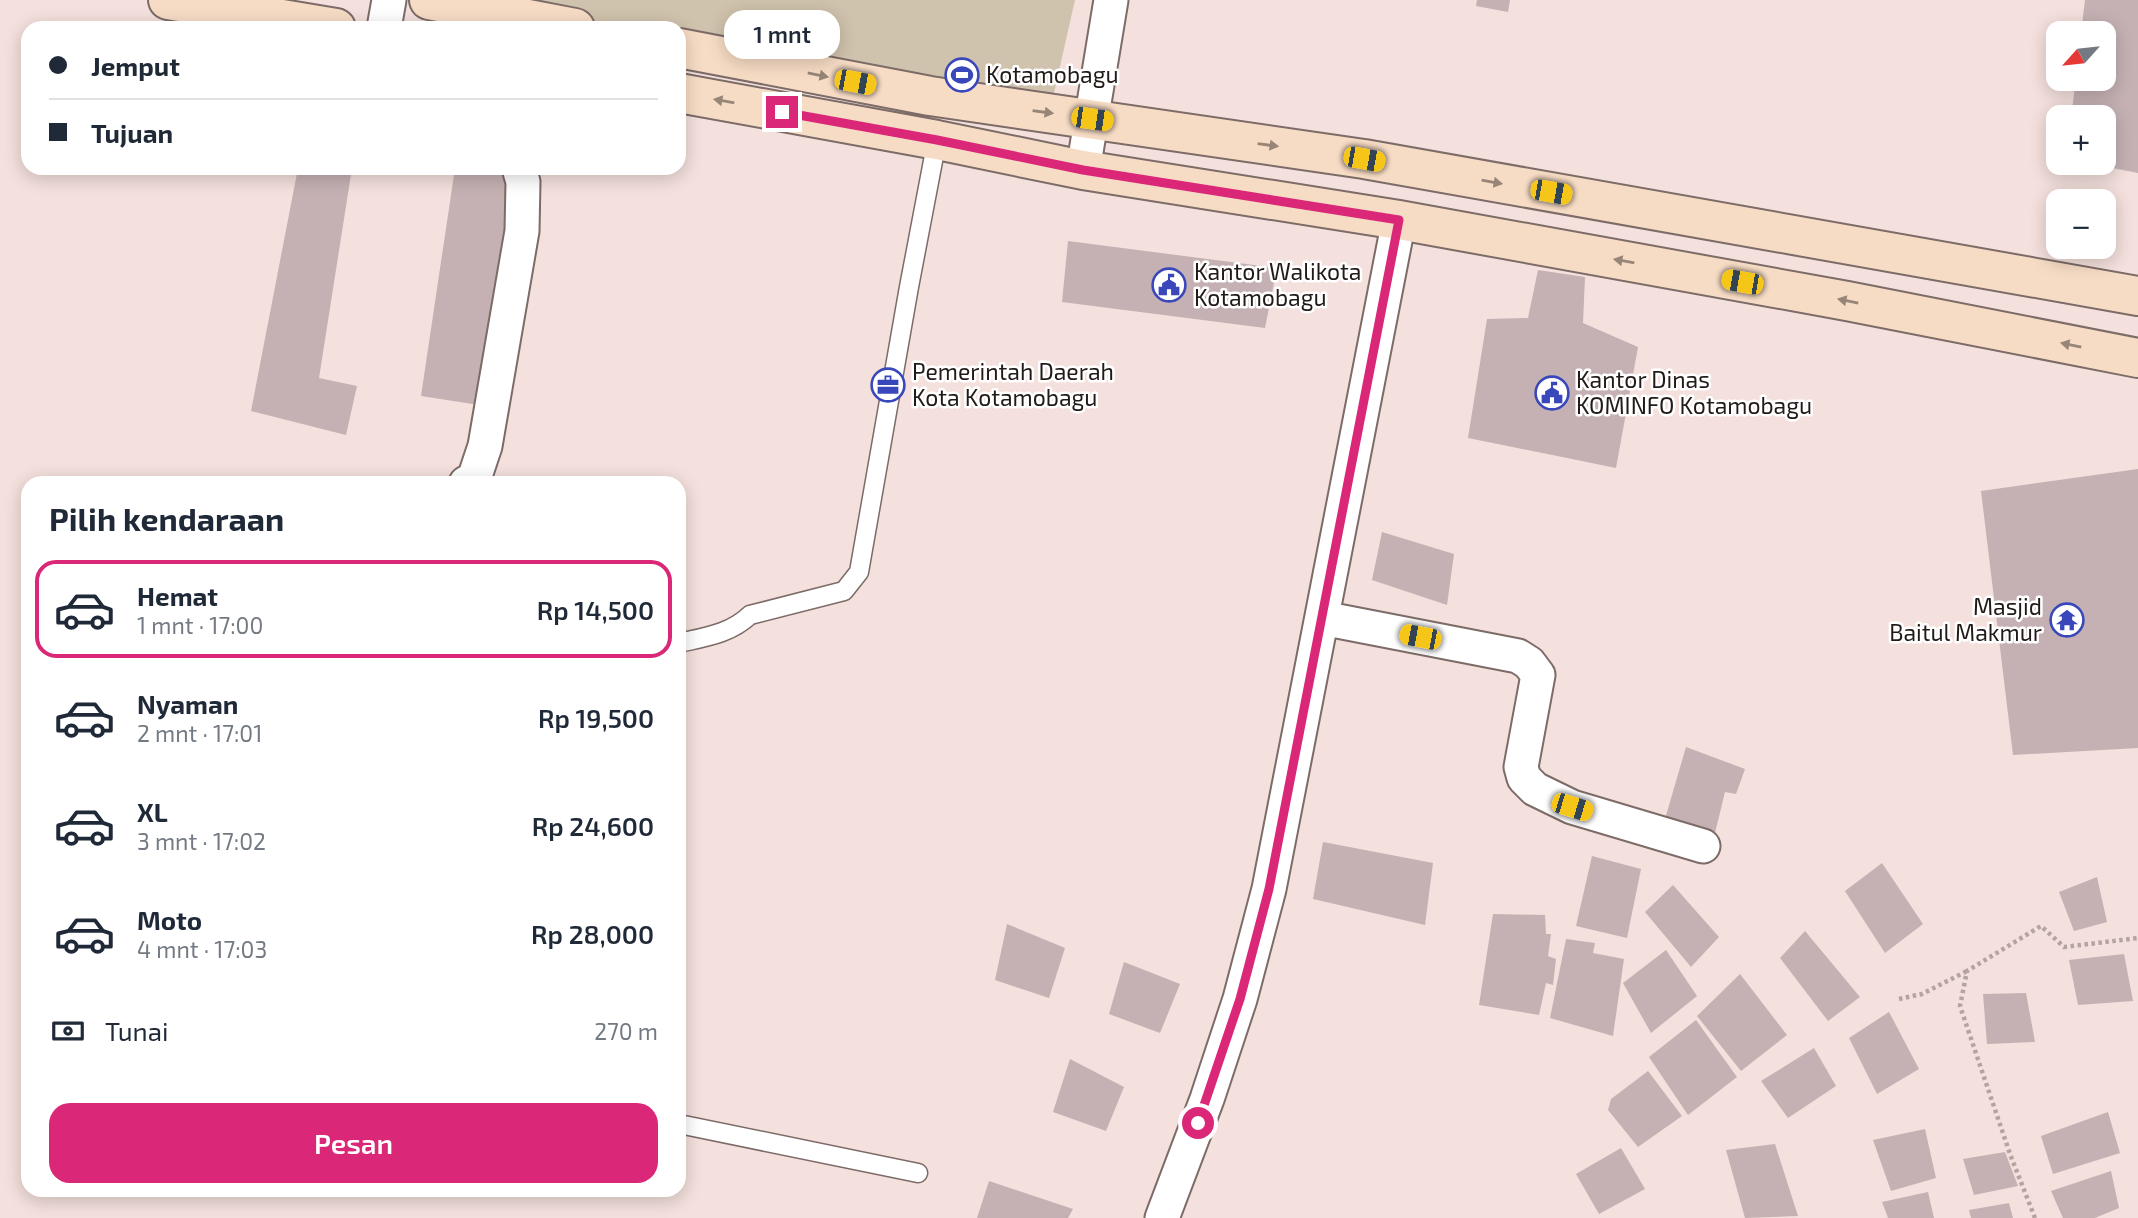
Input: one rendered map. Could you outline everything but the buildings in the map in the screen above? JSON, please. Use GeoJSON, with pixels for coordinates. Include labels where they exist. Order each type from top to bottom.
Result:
{"type":"FeatureCollection","features":[{"type":"Feature","properties":{"kind":"main road"},"geometry":{"type":"LineString","coordinates":[[168,0],[294,21]]}},
{"type":"Feature","properties":{"kind":"main road"},"geometry":{"type":"LineString","coordinates":[[429,0],[538,21]]}},
{"type":"Feature","properties":{"kind":"main road"},"geometry":{"type":"LineString","coordinates":[[686,49],[930,96],[1364,159],[2138,296]]}},
{"type":"Feature","properties":{"kind":"main road"},"geometry":{"type":"LineString","coordinates":[[686,94],[937,140],[1083,170],[1399,220],[1847,301],[2138,358]]}},
{"type":"Feature","properties":{"kind":"street"},"geometry":{"type":"LineString","coordinates":[[385,21],[389,0]]}},
{"type":"Feature","properties":{"kind":"street"},"geometry":{"type":"LineString","coordinates":[[1083,170],[1111,0]]}},
{"type":"Feature","properties":{"kind":"street"},"geometry":{"type":"LineString","coordinates":[[475,476],[485,446],[522,231],[521,175]]}},
{"type":"Feature","properties":{"kind":"street"},"geometry":{"type":"LineString","coordinates":[[1165,1217],[1240,999],[1266,901],[1399,220]]}},
{"type":"Feature","properties":{"kind":"street"},"geometry":{"type":"LineString","coordinates":[[1322,618],[1518,656],[1530,663],[1538,675],[1521,767],[1524,778],[1535,789],[1572,807],[1703,846]]}},
{"type":"Feature","properties":{"kind":"lane"},"geometry":{"type":"LineString","coordinates":[[686,641],[719,634],[738,626],[750,615],[844,592],[859,572],[937,140]]}},
{"type":"Feature","properties":{"kind":"lane"},"geometry":{"type":"LineString","coordinates":[[686,1125],[918,1173]]}},
{"type":"Feature","properties":{"kind":"path"},"geometry":{"type":"LineString","coordinates":[[1899,999],[1922,994],[1967,971],[2041,926],[2064,947],[2138,938]]}},
{"type":"Feature","properties":{"kind":"path"},"geometry":{"type":"LineString","coordinates":[[1967,971],[1960,1006],[2010,1154],[2035,1218]]}},
{"type":"Feature","properties":{"kind":"shaded area","name":"Kotamobagu"},"geometry":{"type":"Polygon","coordinates":[[[439,0],[1075,0],[1051,106],[686,46],[686,21],[540,21],[439,0]]]}},
{"type":"Feature","properties":{"kind":"place","name":"Kotamobagu"},"geometry":{"type":"Point","coordinates":[962,75]}},
{"type":"Feature","properties":{"kind":"place","name":"Kantor Walikota Kotamobagu"},"geometry":{"type":"Point","coordinates":[1169,285]}},
{"type":"Feature","properties":{"kind":"place","name":"Pemerintah Daerah Kota Kotamobagu"},"geometry":{"type":"Point","coordinates":[888,385]}},
{"type":"Feature","properties":{"kind":"place","name":"Kantor Dinas KOMINFO Kotamobagu"},"geometry":{"type":"Point","coordinates":[1552,393]}},
{"type":"Feature","properties":{"kind":"place","name":"Masjid Baitul Makmur"},"geometry":{"type":"Point","coordinates":[2067,620]}},
{"type":"Feature","properties":{"kind":"route"},"geometry":{"type":"LineString","coordinates":[[782,112],[1083,170],[1399,220],[1269,889],[1240,999],[1198,1123]]}}]}
